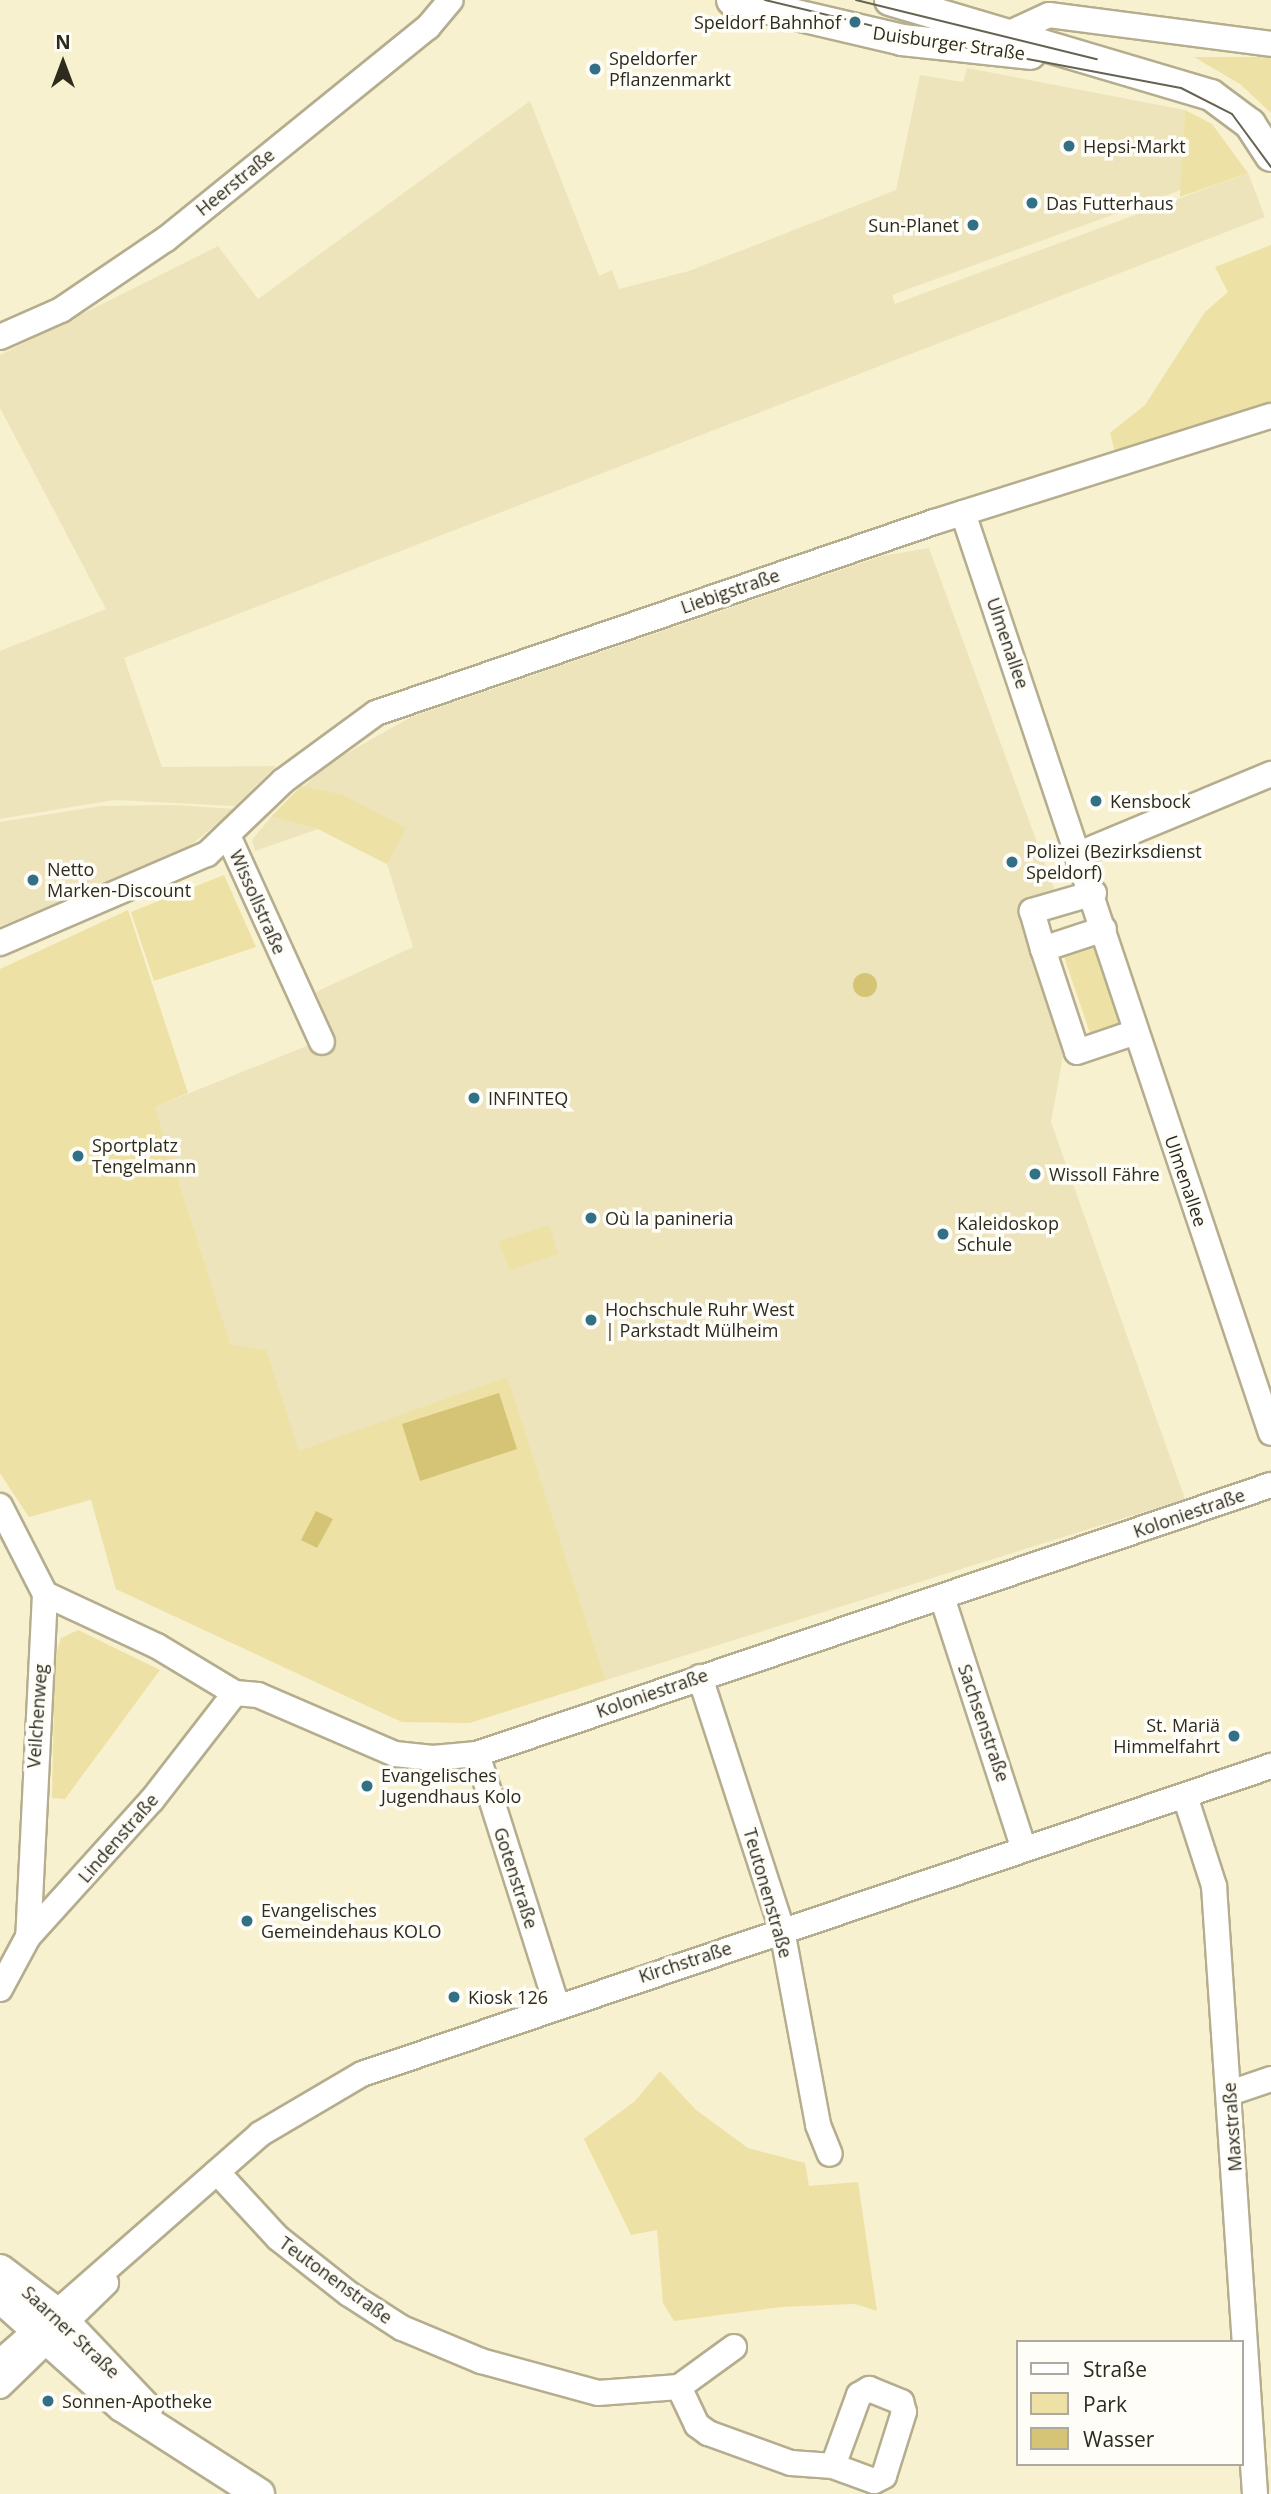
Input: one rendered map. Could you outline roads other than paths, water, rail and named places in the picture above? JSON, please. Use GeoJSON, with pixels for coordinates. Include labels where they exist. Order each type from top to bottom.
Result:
{"type":"FeatureCollection","features":[{"type":"Feature","properties":{"kind":"main road","name":"Duisburger Straße"},"geometry":{"type":"LineString","coordinates":[[732,0],[902,40],[1086,59]]}},
{"type":"Feature","properties":{"kind":"main road","name":"Duisburger Straße"},"geometry":{"type":"LineString","coordinates":[[890,0],[1010,33],[1086,59],[1211,95],[1250,124],[1271,156]]}},
{"type":"Feature","properties":{"kind":"main road","name":"Saarner Straße"},"geometry":{"type":"LineString","coordinates":[[0,2270],[122,2406],[165,2430],[246,2491]]}},
{"type":"Feature","properties":{"kind":"main road","name":"Saarner Straße"},"geometry":{"type":"LineString","coordinates":[[0,2297],[51,2327]]}},
{"type":"Feature","properties":{"kind":"street","name":"Heerstraße"},"geometry":{"type":"LineString","coordinates":[[0,337],[61,310],[166,239],[428,27],[451,0]]}},
{"type":"Feature","properties":{"kind":"street","name":"Duisburger Straße"},"geometry":{"type":"LineString","coordinates":[[1010,33],[1049,15],[1271,44]]}},
{"type":"Feature","properties":{"kind":"street","name":"Liebigstraße"},"geometry":{"type":"LineString","coordinates":[[229,838],[283,781],[376,713],[962,513],[1271,416]]}},
{"type":"Feature","properties":{"kind":"street","name":"Ulmenallee"},"geometry":{"type":"LineString","coordinates":[[962,513],[1082,853],[1136,1032],[1271,1433]]}},
{"type":"Feature","properties":{"kind":"street"},"geometry":{"type":"LineString","coordinates":[[1082,853],[1271,774]]}},
{"type":"Feature","properties":{"kind":"street","name":"Wissollstraße"},"geometry":{"type":"LineString","coordinates":[[0,943],[174,872],[229,838],[321,1042]]}},
{"type":"Feature","properties":{"kind":"street"},"geometry":{"type":"LineString","coordinates":[[1094,892],[1032,911],[1043,949],[1077,1052],[1136,1032]]}},
{"type":"Feature","properties":{"kind":"street"},"geometry":{"type":"LineString","coordinates":[[1043,949],[1104,929]]}},
{"type":"Feature","properties":{"kind":"street","name":"Koloniestraße"},"geometry":{"type":"LineString","coordinates":[[45,1594],[157,1646],[235,1693],[258,1695],[395,1754],[477,1754],[1271,1485]]}},
{"type":"Feature","properties":{"kind":"street","name":"Veilchenweg"},"geometry":{"type":"LineString","coordinates":[[0,1506],[45,1594],[28,1937]]}},
{"type":"Feature","properties":{"kind":"street","name":"Sachsenstraße"},"geometry":{"type":"LineString","coordinates":[[942,1597],[1024,1849]]}},
{"type":"Feature","properties":{"kind":"street","name":"Teutonenstraße"},"geometry":{"type":"LineString","coordinates":[[701,1676],[782,1930],[818,2125],[830,2154]]}},
{"type":"Feature","properties":{"kind":"street","name":"Lindenstraße"},"geometry":{"type":"LineString","coordinates":[[1,1986],[28,1937],[152,1800],[235,1693]]}},
{"type":"Feature","properties":{"kind":"street","name":"Gotenstraße"},"geometry":{"type":"LineString","coordinates":[[477,1754],[556,2003]]}},
{"type":"Feature","properties":{"kind":"street","name":"Kirchstraße"},"geometry":{"type":"LineString","coordinates":[[51,2327],[260,2134],[362,2074],[556,2003],[1271,1766]]}},
{"type":"Feature","properties":{"kind":"street","name":"Maxstraße"},"geometry":{"type":"LineString","coordinates":[[1185,1796],[1214,1886],[1262,2463],[1255,2494]]}},
{"type":"Feature","properties":{"kind":"street"},"geometry":{"type":"LineString","coordinates":[[1230,2093],[1271,2079]]}},
{"type":"Feature","properties":{"kind":"street","name":"Teutonenstraße"},"geometry":{"type":"LineString","coordinates":[[217,2172],[278,2238],[402,2328],[481,2361],[598,2393],[679,2387]]}},
{"type":"Feature","properties":{"kind":"street"},"geometry":{"type":"LineString","coordinates":[[0,2362],[51,2327]]}},
{"type":"Feature","properties":{"kind":"street"},"geometry":{"type":"LineString","coordinates":[[0,2386],[51,2327]]}},
{"type":"Feature","properties":{"kind":"street"},"geometry":{"type":"LineString","coordinates":[[734,2347],[679,2387],[697,2425],[708,2433],[791,2463],[833,2466]]}},
{"type":"Feature","properties":{"kind":"water"},"geometry":{"type":"Polygon","coordinates":[[[865,973],[876,980],[877,985],[870,996],[865,997],[854,990],[853,985],[860,974],[865,973]]]}},
{"type":"Feature","properties":{"kind":"water"},"geometry":{"type":"Polygon","coordinates":[[[499,1393],[517,1449],[420,1481],[402,1424],[499,1393]]]}},
{"type":"Feature","properties":{"kind":"water"},"geometry":{"type":"Polygon","coordinates":[[[316,1511],[333,1519],[317,1548],[301,1540],[316,1511]]]}},
{"type":"Feature","properties":{"kind":"tram line"},"geometry":{"type":"LineString","coordinates":[[765,0],[948,44],[1181,88],[1232,114],[1271,167]]}},
{"type":"Feature","properties":{"kind":"tram line"},"geometry":{"type":"LineString","coordinates":[[856,0],[1097,59]]}},
{"type":"Feature","properties":{"kind":"place","name":"Speldorf Bahnhof"},"geometry":{"type":"Point","coordinates":[855,22]}},
{"type":"Feature","properties":{"kind":"place","name":"Speldorfer Pflanzenmarkt"},"geometry":{"type":"Point","coordinates":[595,69]}},
{"type":"Feature","properties":{"kind":"place","name":"Hepsi-Markt"},"geometry":{"type":"Point","coordinates":[1069,146]}},
{"type":"Feature","properties":{"kind":"place","name":"Das Futterhaus"},"geometry":{"type":"Point","coordinates":[1032,203]}},
{"type":"Feature","properties":{"kind":"place","name":"Sun-Planet"},"geometry":{"type":"Point","coordinates":[973,225]}},
{"type":"Feature","properties":{"kind":"place","name":"Kensbock"},"geometry":{"type":"Point","coordinates":[1096,801]}},
{"type":"Feature","properties":{"kind":"place","name":"Polizei (Bezirksdienst Speldorf)"},"geometry":{"type":"Point","coordinates":[1012,862]}},
{"type":"Feature","properties":{"kind":"place","name":"Netto Marken-Discount"},"geometry":{"type":"Point","coordinates":[33,880]}},
{"type":"Feature","properties":{"kind":"place","name":"INFINTEQ"},"geometry":{"type":"Point","coordinates":[474,1098]}},
{"type":"Feature","properties":{"kind":"place","name":"Sportplatz Tengelmann"},"geometry":{"type":"Point","coordinates":[78,1156]}},
{"type":"Feature","properties":{"kind":"place","name":"Wissoll Fähre"},"geometry":{"type":"Point","coordinates":[1035,1174]}},
{"type":"Feature","properties":{"kind":"place","name":"Où la panineria"},"geometry":{"type":"Point","coordinates":[591,1218]}},
{"type":"Feature","properties":{"kind":"place","name":"Kaleidoskop Schule"},"geometry":{"type":"Point","coordinates":[943,1234]}},
{"type":"Feature","properties":{"kind":"place","name":"Hochschule Ruhr West | Parkstadt Mülheim"},"geometry":{"type":"Point","coordinates":[591,1320]}},
{"type":"Feature","properties":{"kind":"place","name":"St. Mariä Himmelfahrt"},"geometry":{"type":"Point","coordinates":[1234,1736]}},
{"type":"Feature","properties":{"kind":"place","name":"Evangelisches Jugendhaus Kolo"},"geometry":{"type":"Point","coordinates":[367,1786]}},
{"type":"Feature","properties":{"kind":"place","name":"Evangelisches Gemeindehaus KOLO"},"geometry":{"type":"Point","coordinates":[247,1921]}},
{"type":"Feature","properties":{"kind":"place","name":"Kiosk 126"},"geometry":{"type":"Point","coordinates":[454,1997]}},
{"type":"Feature","properties":{"kind":"place","name":"Sonnen-Apotheke"},"geometry":{"type":"Point","coordinates":[48,2401]}}]}
